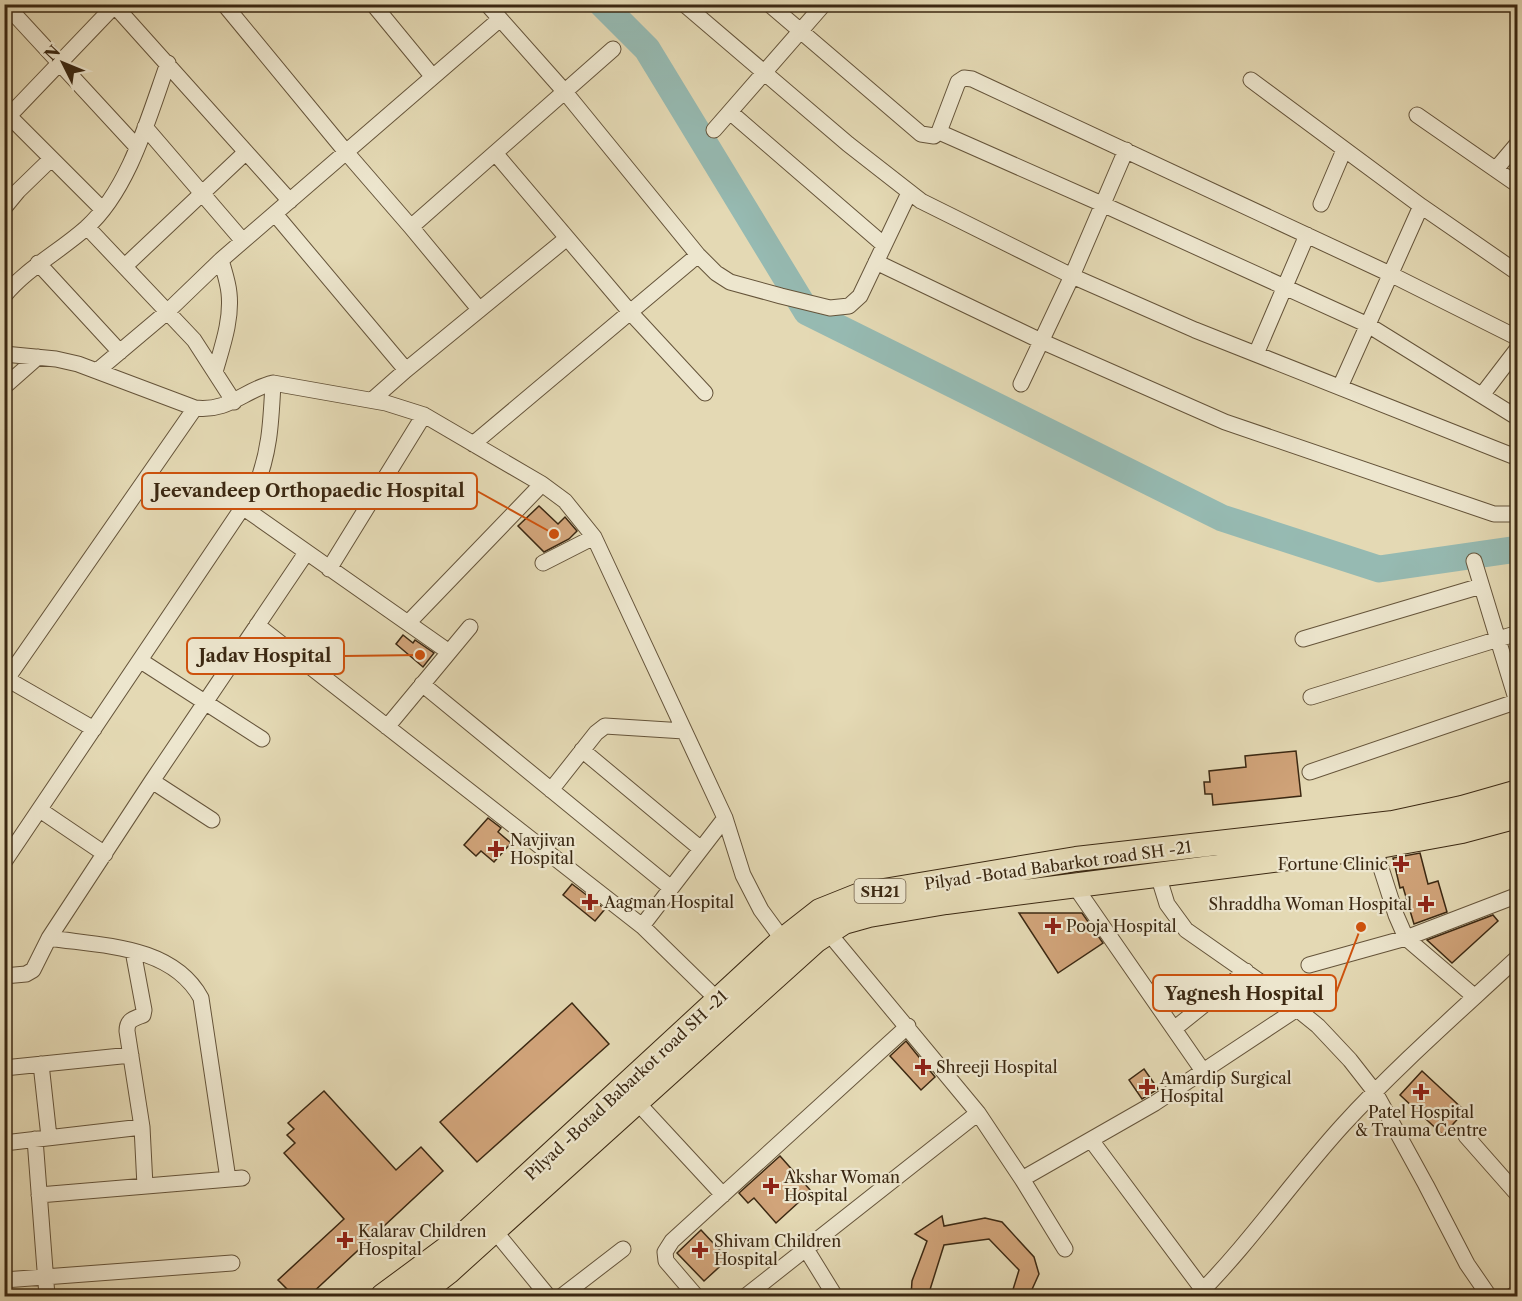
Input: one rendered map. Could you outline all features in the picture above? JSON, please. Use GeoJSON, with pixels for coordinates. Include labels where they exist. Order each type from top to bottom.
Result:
{"type":"FeatureCollection","features":[{"type":"Feature","properties":{"kind":"main road","name":"Pilyad -Botad Babarkot road SH -21"},"geometry":{"type":"LineString","coordinates":[[383,1296],[456,1242],[725,1007],[827,931],[844,922],[869,915],[946,902],[1158,874],[1371,836],[1392,823],[1462,808],[1518,792]]}},
{"type":"Feature","properties":{"kind":"main road","name":"Pilyad -Botad Babarkot road SH -21"},"geometry":{"type":"LineString","coordinates":[[417,1296],[448,1272],[636,1101],[725,1007],[783,940],[820,911],[860,895],[1077,859],[1462,831],[1518,816]]}},
{"type":"Feature","properties":{"kind":"street"},"geometry":{"type":"LineString","coordinates":[[5,4],[137,147]]}},
{"type":"Feature","properties":{"kind":"street"},"geometry":{"type":"LineString","coordinates":[[224,4],[479,309]]}},
{"type":"Feature","properties":{"kind":"street"},"geometry":{"type":"LineString","coordinates":[[373,4],[433,77]]}},
{"type":"Feature","properties":{"kind":"street"},"geometry":{"type":"LineString","coordinates":[[487,4],[565,92],[698,255],[716,273],[730,282],[830,308],[849,306],[860,296],[909,193]]}},
{"type":"Feature","properties":{"kind":"street"},"geometry":{"type":"LineString","coordinates":[[684,4],[764,73],[921,201],[1072,276],[1195,330],[1518,458]]}},
{"type":"Feature","properties":{"kind":"street"},"geometry":{"type":"LineString","coordinates":[[769,4],[921,134],[934,136],[939,132],[958,82],[964,78],[972,79],[1390,274],[1518,338]]}},
{"type":"Feature","properties":{"kind":"street"},"geometry":{"type":"LineString","coordinates":[[714,130],[824,4]]}},
{"type":"Feature","properties":{"kind":"street"},"geometry":{"type":"LineString","coordinates":[[102,209],[7,119],[111,6],[168,63],[290,201]]}},
{"type":"Feature","properties":{"kind":"street"},"geometry":{"type":"LineString","coordinates":[[98,371],[167,312],[221,260],[500,19]]}},
{"type":"Feature","properties":{"kind":"street"},"geometry":{"type":"LineString","coordinates":[[411,227],[613,49]]}},
{"type":"Feature","properties":{"kind":"street"},"geometry":{"type":"LineString","coordinates":[[4,296],[16,282],[87,227],[102,209],[121,182],[137,147],[168,63]]}},
{"type":"Feature","properties":{"kind":"street"},"geometry":{"type":"LineString","coordinates":[[1251,80],[1420,206],[1518,273]]}},
{"type":"Feature","properties":{"kind":"street"},"geometry":{"type":"LineString","coordinates":[[730,112],[884,245]]}},
{"type":"Feature","properties":{"kind":"street"},"geometry":{"type":"LineString","coordinates":[[1417,114],[1518,185]]}},
{"type":"Feature","properties":{"kind":"street"},"geometry":{"type":"LineString","coordinates":[[145,127],[243,241]]}},
{"type":"Feature","properties":{"kind":"street"},"geometry":{"type":"LineString","coordinates":[[939,132],[1368,325],[1518,418]]}},
{"type":"Feature","properties":{"kind":"street"},"geometry":{"type":"LineString","coordinates":[[1496,169],[1518,143]]}},
{"type":"Feature","properties":{"kind":"street"},"geometry":{"type":"LineString","coordinates":[[1021,384],[1072,276],[1126,150]]}},
{"type":"Feature","properties":{"kind":"street"},"geometry":{"type":"LineString","coordinates":[[1321,204],[1344,150]]}},
{"type":"Feature","properties":{"kind":"street"},"geometry":{"type":"LineString","coordinates":[[125,266],[246,152]]}},
{"type":"Feature","properties":{"kind":"street"},"geometry":{"type":"LineString","coordinates":[[495,153],[630,312],[705,393]]}},
{"type":"Feature","properties":{"kind":"street"},"geometry":{"type":"LineString","coordinates":[[4,208],[51,159]]}},
{"type":"Feature","properties":{"kind":"street"},"geometry":{"type":"LineString","coordinates":[[1340,387],[1420,206]]}},
{"type":"Feature","properties":{"kind":"street"},"geometry":{"type":"LineString","coordinates":[[275,214],[406,370]]}},
{"type":"Feature","properties":{"kind":"street"},"geometry":{"type":"LineString","coordinates":[[87,227],[194,340],[234,402]]}},
{"type":"Feature","properties":{"kind":"street"},"geometry":{"type":"LineString","coordinates":[[1256,354],[1307,235]]}},
{"type":"Feature","properties":{"kind":"street"},"geometry":{"type":"LineString","coordinates":[[372,400],[567,238]]}},
{"type":"Feature","properties":{"kind":"street"},"geometry":{"type":"LineString","coordinates":[[473,444],[698,255]]}},
{"type":"Feature","properties":{"kind":"street"},"geometry":{"type":"LineString","coordinates":[[215,372],[228,324],[230,307],[229,290],[221,260]]}},
{"type":"Feature","properties":{"kind":"street"},"geometry":{"type":"LineString","coordinates":[[876,262],[1041,341],[1225,422],[1494,514],[1518,514]]}},
{"type":"Feature","properties":{"kind":"street"},"geometry":{"type":"LineString","coordinates":[[39,263],[120,352]]}},
{"type":"Feature","properties":{"kind":"street"},"geometry":{"type":"LineString","coordinates":[[1482,395],[1518,348]]}},
{"type":"Feature","properties":{"kind":"street"},"geometry":{"type":"LineString","coordinates":[[4,354],[78,364],[195,408],[213,408],[234,402],[264,385],[273,383],[372,400],[424,415],[542,483],[565,501],[594,537],[725,818],[743,875],[761,909],[783,940]]}},
{"type":"Feature","properties":{"kind":"street"},"geometry":{"type":"LineString","coordinates":[[4,387],[38,357]]}},
{"type":"Feature","properties":{"kind":"street"},"geometry":{"type":"LineString","coordinates":[[4,862],[255,489],[265,465],[270,438],[273,383]]}},
{"type":"Feature","properties":{"kind":"street"},"geometry":{"type":"LineString","coordinates":[[94,729],[7,675],[195,408]]}},
{"type":"Feature","properties":{"kind":"street"},"geometry":{"type":"LineString","coordinates":[[329,569],[424,415]]}},
{"type":"Feature","properties":{"kind":"street"},"geometry":{"type":"LineString","coordinates":[[408,623],[542,483]]}},
{"type":"Feature","properties":{"kind":"street"},"geometry":{"type":"LineString","coordinates":[[244,508],[449,652]]}},
{"type":"Feature","properties":{"kind":"street"},"geometry":{"type":"LineString","coordinates":[[543,563],[594,537]]}},
{"type":"Feature","properties":{"kind":"street"},"geometry":{"type":"LineString","coordinates":[[4,976],[26,974],[33,970],[49,938],[306,553]]}},
{"type":"Feature","properties":{"kind":"street"},"geometry":{"type":"LineString","coordinates":[[1311,772],[1517,703],[1474,561]]}},
{"type":"Feature","properties":{"kind":"street"},"geometry":{"type":"LineString","coordinates":[[1303,639],[1481,585]]}},
{"type":"Feature","properties":{"kind":"street"},"geometry":{"type":"LineString","coordinates":[[257,626],[642,926],[725,1007]]}},
{"type":"Feature","properties":{"kind":"street"},"geometry":{"type":"LineString","coordinates":[[387,727],[470,627]]}},
{"type":"Feature","properties":{"kind":"street"},"geometry":{"type":"LineString","coordinates":[[1311,697],[1518,633]]}},
{"type":"Feature","properties":{"kind":"street"},"geometry":{"type":"LineString","coordinates":[[141,661],[262,739]]}},
{"type":"Feature","properties":{"kind":"street"},"geometry":{"type":"LineString","coordinates":[[422,684],[671,888]]}},
{"type":"Feature","properties":{"kind":"street"},"geometry":{"type":"LineString","coordinates":[[551,790],[596,733],[605,726],[684,731]]}},
{"type":"Feature","properties":{"kind":"street"},"geometry":{"type":"LineString","coordinates":[[582,750],[701,849]]}},
{"type":"Feature","properties":{"kind":"street"},"geometry":{"type":"LineString","coordinates":[[152,781],[212,820]]}},
{"type":"Feature","properties":{"kind":"street"},"geometry":{"type":"LineString","coordinates":[[40,810],[105,854]]}},
{"type":"Feature","properties":{"kind":"street"},"geometry":{"type":"LineString","coordinates":[[642,926],[725,818]]}},
{"type":"Feature","properties":{"kind":"street"},"geometry":{"type":"LineString","coordinates":[[1371,836],[1406,939],[1475,998]]}},
{"type":"Feature","properties":{"kind":"street"},"geometry":{"type":"LineString","coordinates":[[1158,874],[1167,904],[1186,930],[1297,1009],[1318,1026],[1350,1060],[1374,1092],[1467,1264],[1489,1296]]}},
{"type":"Feature","properties":{"kind":"street"},"geometry":{"type":"LineString","coordinates":[[1074,885],[1203,1071]]}},
{"type":"Feature","properties":{"kind":"street"},"geometry":{"type":"LineString","coordinates":[[1309,965],[1406,939],[1513,897]]}},
{"type":"Feature","properties":{"kind":"street"},"geometry":{"type":"LineString","coordinates":[[827,931],[978,1113],[1065,1249]]}},
{"type":"Feature","properties":{"kind":"street"},"geometry":{"type":"LineString","coordinates":[[39,1195],[235,1179],[201,998],[193,983],[179,970],[161,960],[133,951],[49,938]]}},
{"type":"Feature","properties":{"kind":"street"},"geometry":{"type":"LineString","coordinates":[[133,951],[144,1010],[142,1015],[131,1019],[127,1024],[142,1127],[145,1186]]}},
{"type":"Feature","properties":{"kind":"street"},"geometry":{"type":"LineString","coordinates":[[1091,1140],[1200,1293],[1232,1261],[1342,1126],[1374,1092],[1518,957]]}},
{"type":"Feature","properties":{"kind":"street"},"geometry":{"type":"LineString","coordinates":[[1174,1029],[1246,971]]}},
{"type":"Feature","properties":{"kind":"street"},"geometry":{"type":"LineString","coordinates":[[1022,1179],[1155,1103],[1297,1009]]}},
{"type":"Feature","properties":{"kind":"street"},"geometry":{"type":"LineString","coordinates":[[696,1296],[666,1261],[665,1252],[672,1241],[908,1026]]}},
{"type":"Feature","properties":{"kind":"street"},"geometry":{"type":"LineString","coordinates":[[4,1068],[131,1055]]}},
{"type":"Feature","properties":{"kind":"street"},"geometry":{"type":"LineString","coordinates":[[40,1064],[42,1138],[39,1195],[47,1296]]}},
{"type":"Feature","properties":{"kind":"street"},"geometry":{"type":"LineString","coordinates":[[636,1101],[723,1195]]}},
{"type":"Feature","properties":{"kind":"street"},"geometry":{"type":"LineString","coordinates":[[746,1296],[978,1113]]}},
{"type":"Feature","properties":{"kind":"street"},"geometry":{"type":"LineString","coordinates":[[4,1143],[142,1127]]}},
{"type":"Feature","properties":{"kind":"street"},"geometry":{"type":"LineString","coordinates":[[1466,1136],[1518,1195]]}},
{"type":"Feature","properties":{"kind":"street"},"geometry":{"type":"LineString","coordinates":[[494,1230],[548,1296]]}},
{"type":"Feature","properties":{"kind":"street"},"geometry":{"type":"LineString","coordinates":[[562,1296],[623,1249]]}},
{"type":"Feature","properties":{"kind":"street"},"geometry":{"type":"LineString","coordinates":[[806,1249],[835,1296]]}},
{"type":"Feature","properties":{"kind":"street"},"geometry":{"type":"LineString","coordinates":[[4,1281],[232,1263]]}},
{"type":"Feature","properties":{"kind":"street"},"geometry":{"type":"LineString","coordinates":[[1512,1296],[1518,1292]]}},
{"type":"Feature","properties":{"kind":"building"},"geometry":{"type":"Polygon","coordinates":[[[539,506],[558,524],[565,517],[577,531],[569,539],[544,552],[518,526],[539,506]]]}},
{"type":"Feature","properties":{"kind":"building"},"geometry":{"type":"Polygon","coordinates":[[[403,635],[413,643],[415,640],[434,653],[423,667],[396,644],[403,635]]]}},
{"type":"Feature","properties":{"kind":"building"},"geometry":{"type":"Polygon","coordinates":[[[1296,751],[1301,796],[1213,805],[1212,794],[1205,794],[1204,782],[1210,782],[1209,771],[1246,767],[1245,756],[1296,751]]]}},
{"type":"Feature","properties":{"kind":"building"},"geometry":{"type":"Polygon","coordinates":[[[488,818],[501,828],[498,832],[511,843],[494,862],[481,851],[476,856],[464,845],[488,818]]]}},
{"type":"Feature","properties":{"kind":"building"},"geometry":{"type":"Polygon","coordinates":[[[1420,853],[1428,884],[1438,881],[1447,912],[1414,924],[1403,887],[1400,888],[1393,858],[1420,853]]]}},
{"type":"Feature","properties":{"kind":"building"},"geometry":{"type":"Polygon","coordinates":[[[572,884],[605,909],[595,921],[563,895],[572,884]]]}},
{"type":"Feature","properties":{"kind":"building"},"geometry":{"type":"Polygon","coordinates":[[[1019,913],[1082,913],[1103,943],[1058,973],[1019,913]]]}},
{"type":"Feature","properties":{"kind":"building"},"geometry":{"type":"Polygon","coordinates":[[[1493,915],[1498,921],[1452,963],[1427,940],[1493,915]]]}},
{"type":"Feature","properties":{"kind":"building"},"geometry":{"type":"Polygon","coordinates":[[[572,1003],[609,1044],[477,1162],[440,1122],[572,1003]]]}},
{"type":"Feature","properties":{"kind":"building"},"geometry":{"type":"Polygon","coordinates":[[[906,1041],[935,1077],[921,1090],[890,1056],[906,1041]]]}},
{"type":"Feature","properties":{"kind":"building"},"geometry":{"type":"Polygon","coordinates":[[[1144,1069],[1158,1089],[1142,1099],[1129,1080],[1144,1069]]]}},
{"type":"Feature","properties":{"kind":"building"},"geometry":{"type":"Polygon","coordinates":[[[1422,1071],[1465,1111],[1443,1135],[1400,1095],[1422,1071]]]}},
{"type":"Feature","properties":{"kind":"building"},"geometry":{"type":"Polygon","coordinates":[[[324,1091],[396,1170],[421,1147],[443,1171],[309,1296],[294,1296],[278,1280],[344,1219],[284,1153],[295,1143],[287,1135],[294,1129],[288,1123],[324,1091]]]}},
{"type":"Feature","properties":{"kind":"building"},"geometry":{"type":"Polygon","coordinates":[[[780,1156],[811,1191],[776,1223],[754,1198],[748,1203],[739,1193],[780,1156]]]}},
{"type":"Feature","properties":{"kind":"building"},"geometry":{"type":"Polygon","coordinates":[[[942,1216],[944,1226],[985,1218],[1002,1222],[1034,1257],[1039,1274],[1029,1296],[1011,1296],[1019,1270],[989,1239],[944,1245],[928,1296],[911,1296],[912,1281],[927,1241],[915,1234],[942,1216]]]}},
{"type":"Feature","properties":{"kind":"building"},"geometry":{"type":"Polygon","coordinates":[[[701,1230],[728,1259],[704,1281],[677,1253],[701,1230]]]}},
{"type":"Feature","properties":{"kind":"waterway"},"geometry":{"type":"LineString","coordinates":[[602,4],[647,49],[807,312],[1222,518],[1379,569],[1518,549]]}},
{"type":"Feature","properties":{"kind":"place","name":"Jeevandeep Orthopaedic Hospital"},"geometry":{"type":"Point","coordinates":[554,534]}},
{"type":"Feature","properties":{"kind":"place","name":"Jadav Hospital"},"geometry":{"type":"Point","coordinates":[420,655]}},
{"type":"Feature","properties":{"kind":"place","name":"Navjivan Hospital"},"geometry":{"type":"Point","coordinates":[496,849]}},
{"type":"Feature","properties":{"kind":"place","name":"Fortune Clinic"},"geometry":{"type":"Point","coordinates":[1401,864]}},
{"type":"Feature","properties":{"kind":"place","name":"Aagman Hospital"},"geometry":{"type":"Point","coordinates":[590,902]}},
{"type":"Feature","properties":{"kind":"place","name":"Shraddha Woman Hospital"},"geometry":{"type":"Point","coordinates":[1426,904]}},
{"type":"Feature","properties":{"kind":"place","name":"Pooja Hospital"},"geometry":{"type":"Point","coordinates":[1053,926]}},
{"type":"Feature","properties":{"kind":"place","name":"Yagnesh Hospital"},"geometry":{"type":"Point","coordinates":[1361,927]}},
{"type":"Feature","properties":{"kind":"place","name":"Shreeji Hospital"},"geometry":{"type":"Point","coordinates":[923,1067]}},
{"type":"Feature","properties":{"kind":"place","name":"Amardip Surgical Hospital"},"geometry":{"type":"Point","coordinates":[1147,1087]}},
{"type":"Feature","properties":{"kind":"place","name":"Patel Hospital & Trauma Centre"},"geometry":{"type":"Point","coordinates":[1421,1092]}},
{"type":"Feature","properties":{"kind":"place","name":"Akshar Woman Hospital"},"geometry":{"type":"Point","coordinates":[771,1186]}},
{"type":"Feature","properties":{"kind":"place","name":"Kalarav Children Hospital"},"geometry":{"type":"Point","coordinates":[345,1240]}},
{"type":"Feature","properties":{"kind":"place","name":"Shivam Children Hospital"},"geometry":{"type":"Point","coordinates":[700,1250]}}]}
